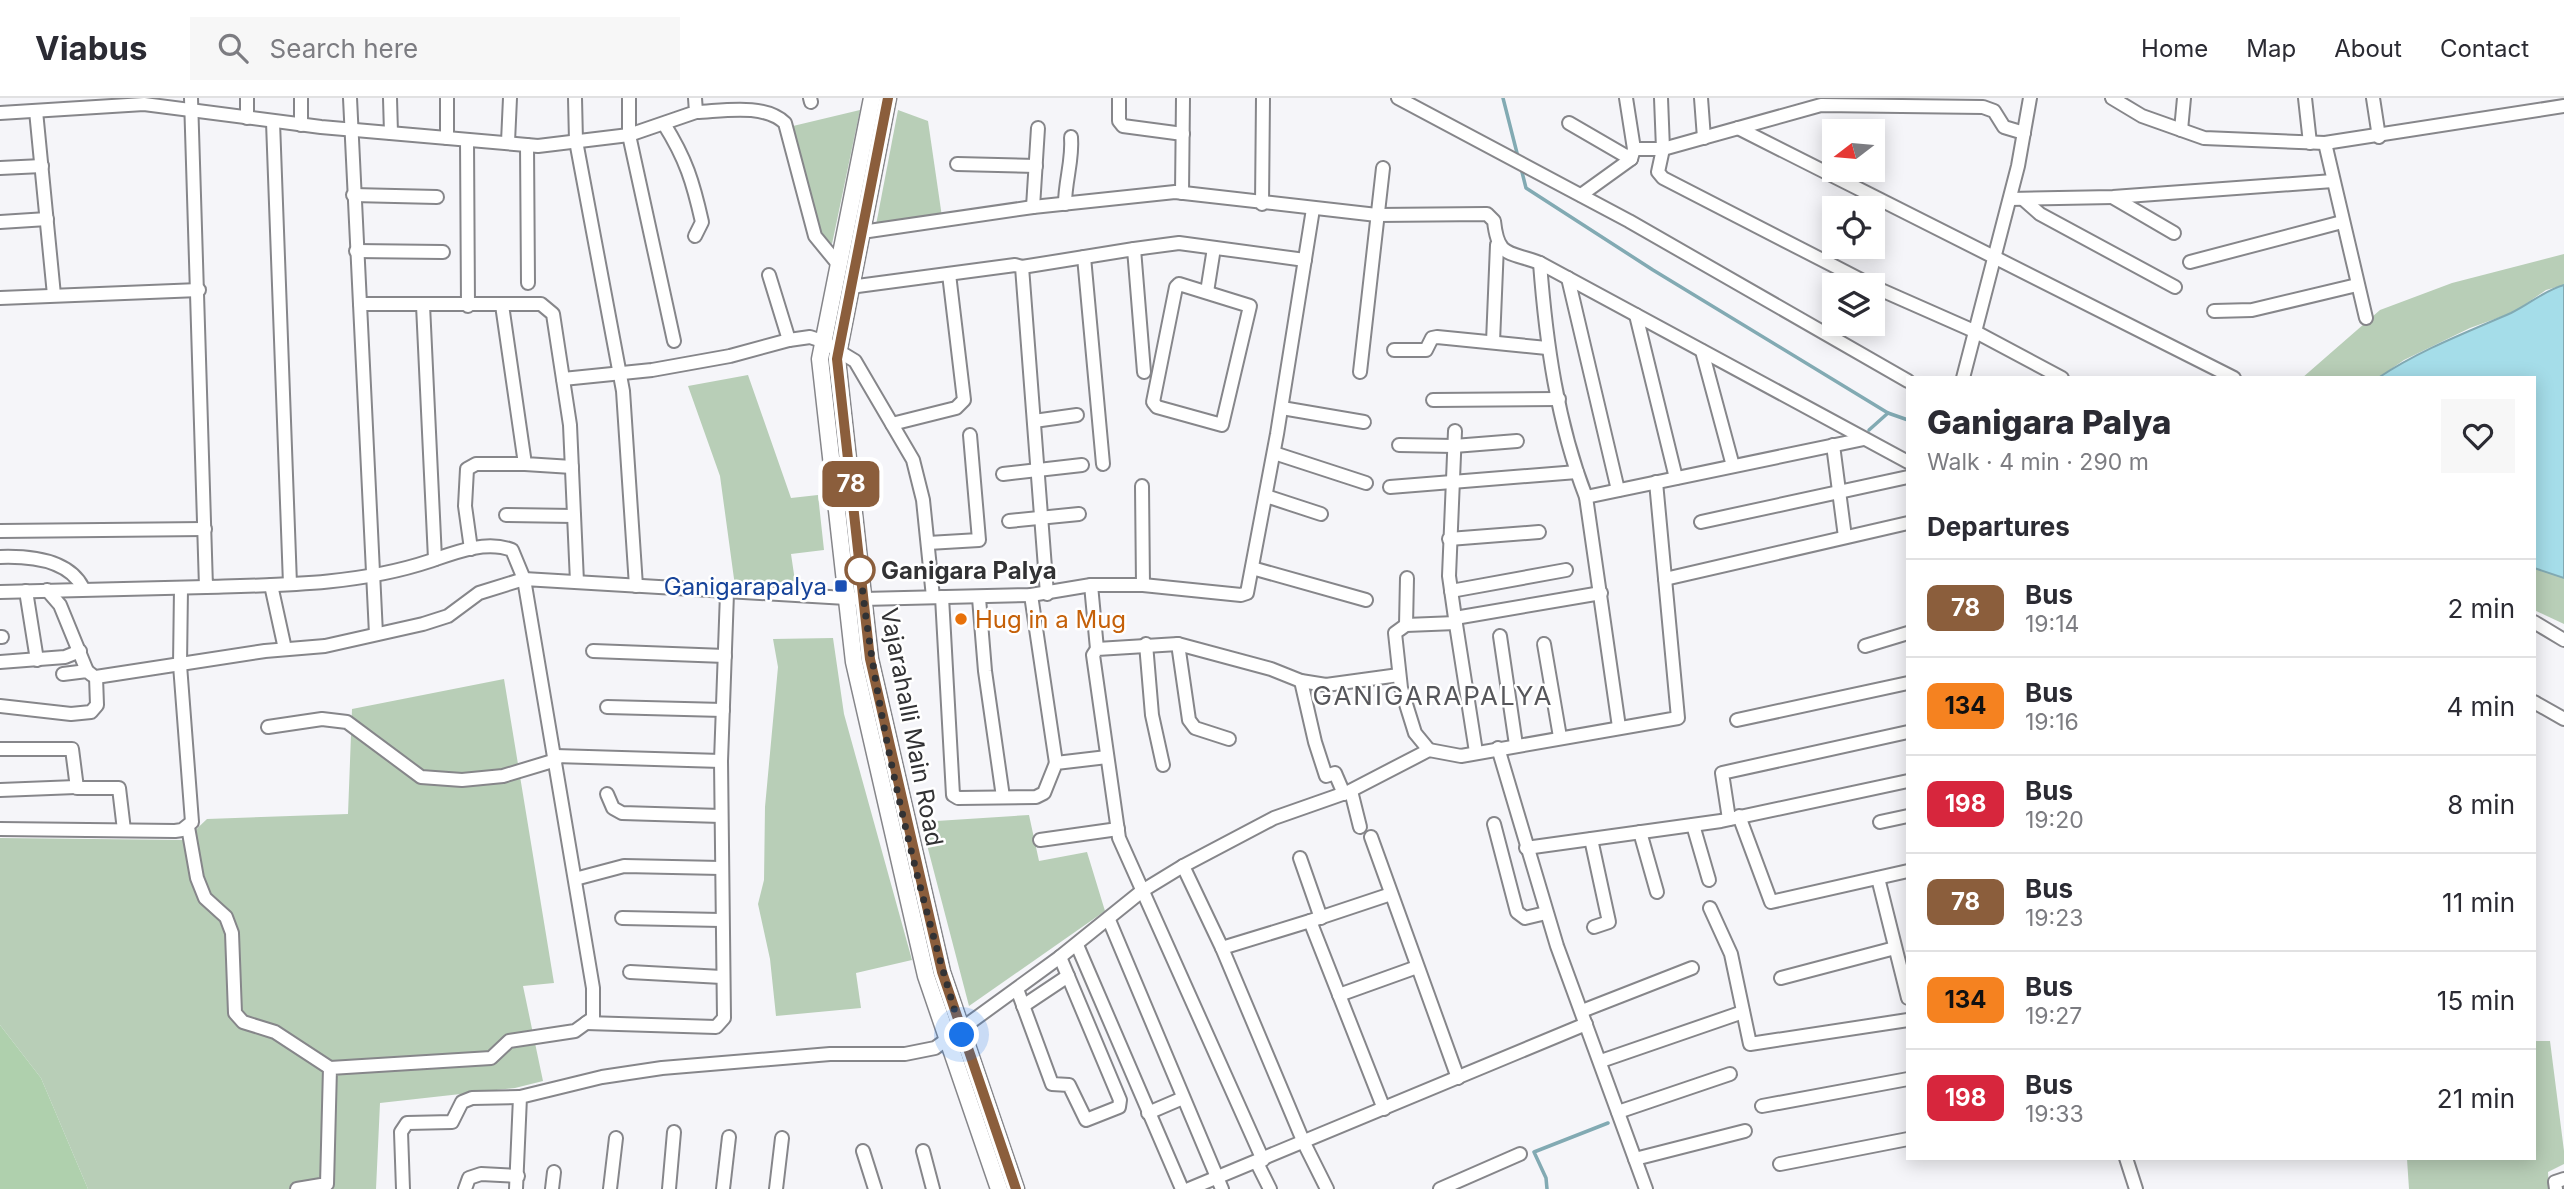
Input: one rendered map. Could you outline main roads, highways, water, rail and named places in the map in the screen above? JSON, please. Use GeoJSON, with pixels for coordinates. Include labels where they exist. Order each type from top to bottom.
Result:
{"type":"FeatureCollection","features":[{"type":"Feature","properties":{"kind":"main road","name":"Vajarahalli Main Road"},"geometry":{"type":"LineString","coordinates":[[872,98],[820,359],[846,595],[863,709],[926,976],[999,1189]]}},
{"type":"Feature","properties":{"kind":"main road","name":"Vajarahalli Main Road"},"geometry":{"type":"LineString","coordinates":[[888,98],[838,351],[863,599],[879,706],[942,972],[1016,1189]]}},
{"type":"Feature","properties":{"kind":"water"},"geometry":{"type":"Polygon","coordinates":[[[2564,285],[2564,578],[2536,569],[2536,376],[2381,376],[2426,350],[2511,313],[2564,285]]]}},
{"type":"Feature","properties":{"kind":"waterway"},"geometry":{"type":"LineString","coordinates":[[1503,98],[1518,157]]}},
{"type":"Feature","properties":{"kind":"waterway"},"geometry":{"type":"LineString","coordinates":[[1521,168],[1526,188],[1653,270],[1888,413],[1906,419]]}},
{"type":"Feature","properties":{"kind":"waterway"},"geometry":{"type":"LineString","coordinates":[[1869,430],[1888,413]]}},
{"type":"Feature","properties":{"kind":"waterway"},"geometry":{"type":"LineString","coordinates":[[1547,1189],[1546,1178],[1534,1152],[1608,1123]]}},
{"type":"Feature","properties":{"kind":"place","name":"Ganigara Palya"},"geometry":{"type":"Point","coordinates":[860,570]}},
{"type":"Feature","properties":{"kind":"place","name":"Ganigarapalya"},"geometry":{"type":"Point","coordinates":[841,586]}},
{"type":"Feature","properties":{"kind":"place","name":"Hug in a Mug"},"geometry":{"type":"Point","coordinates":[961,619]}},
{"type":"Feature","properties":{"kind":"district","name":"GANIGARAPALYA"},"geometry":{"type":"Point","coordinates":[1433,695]}}]}
